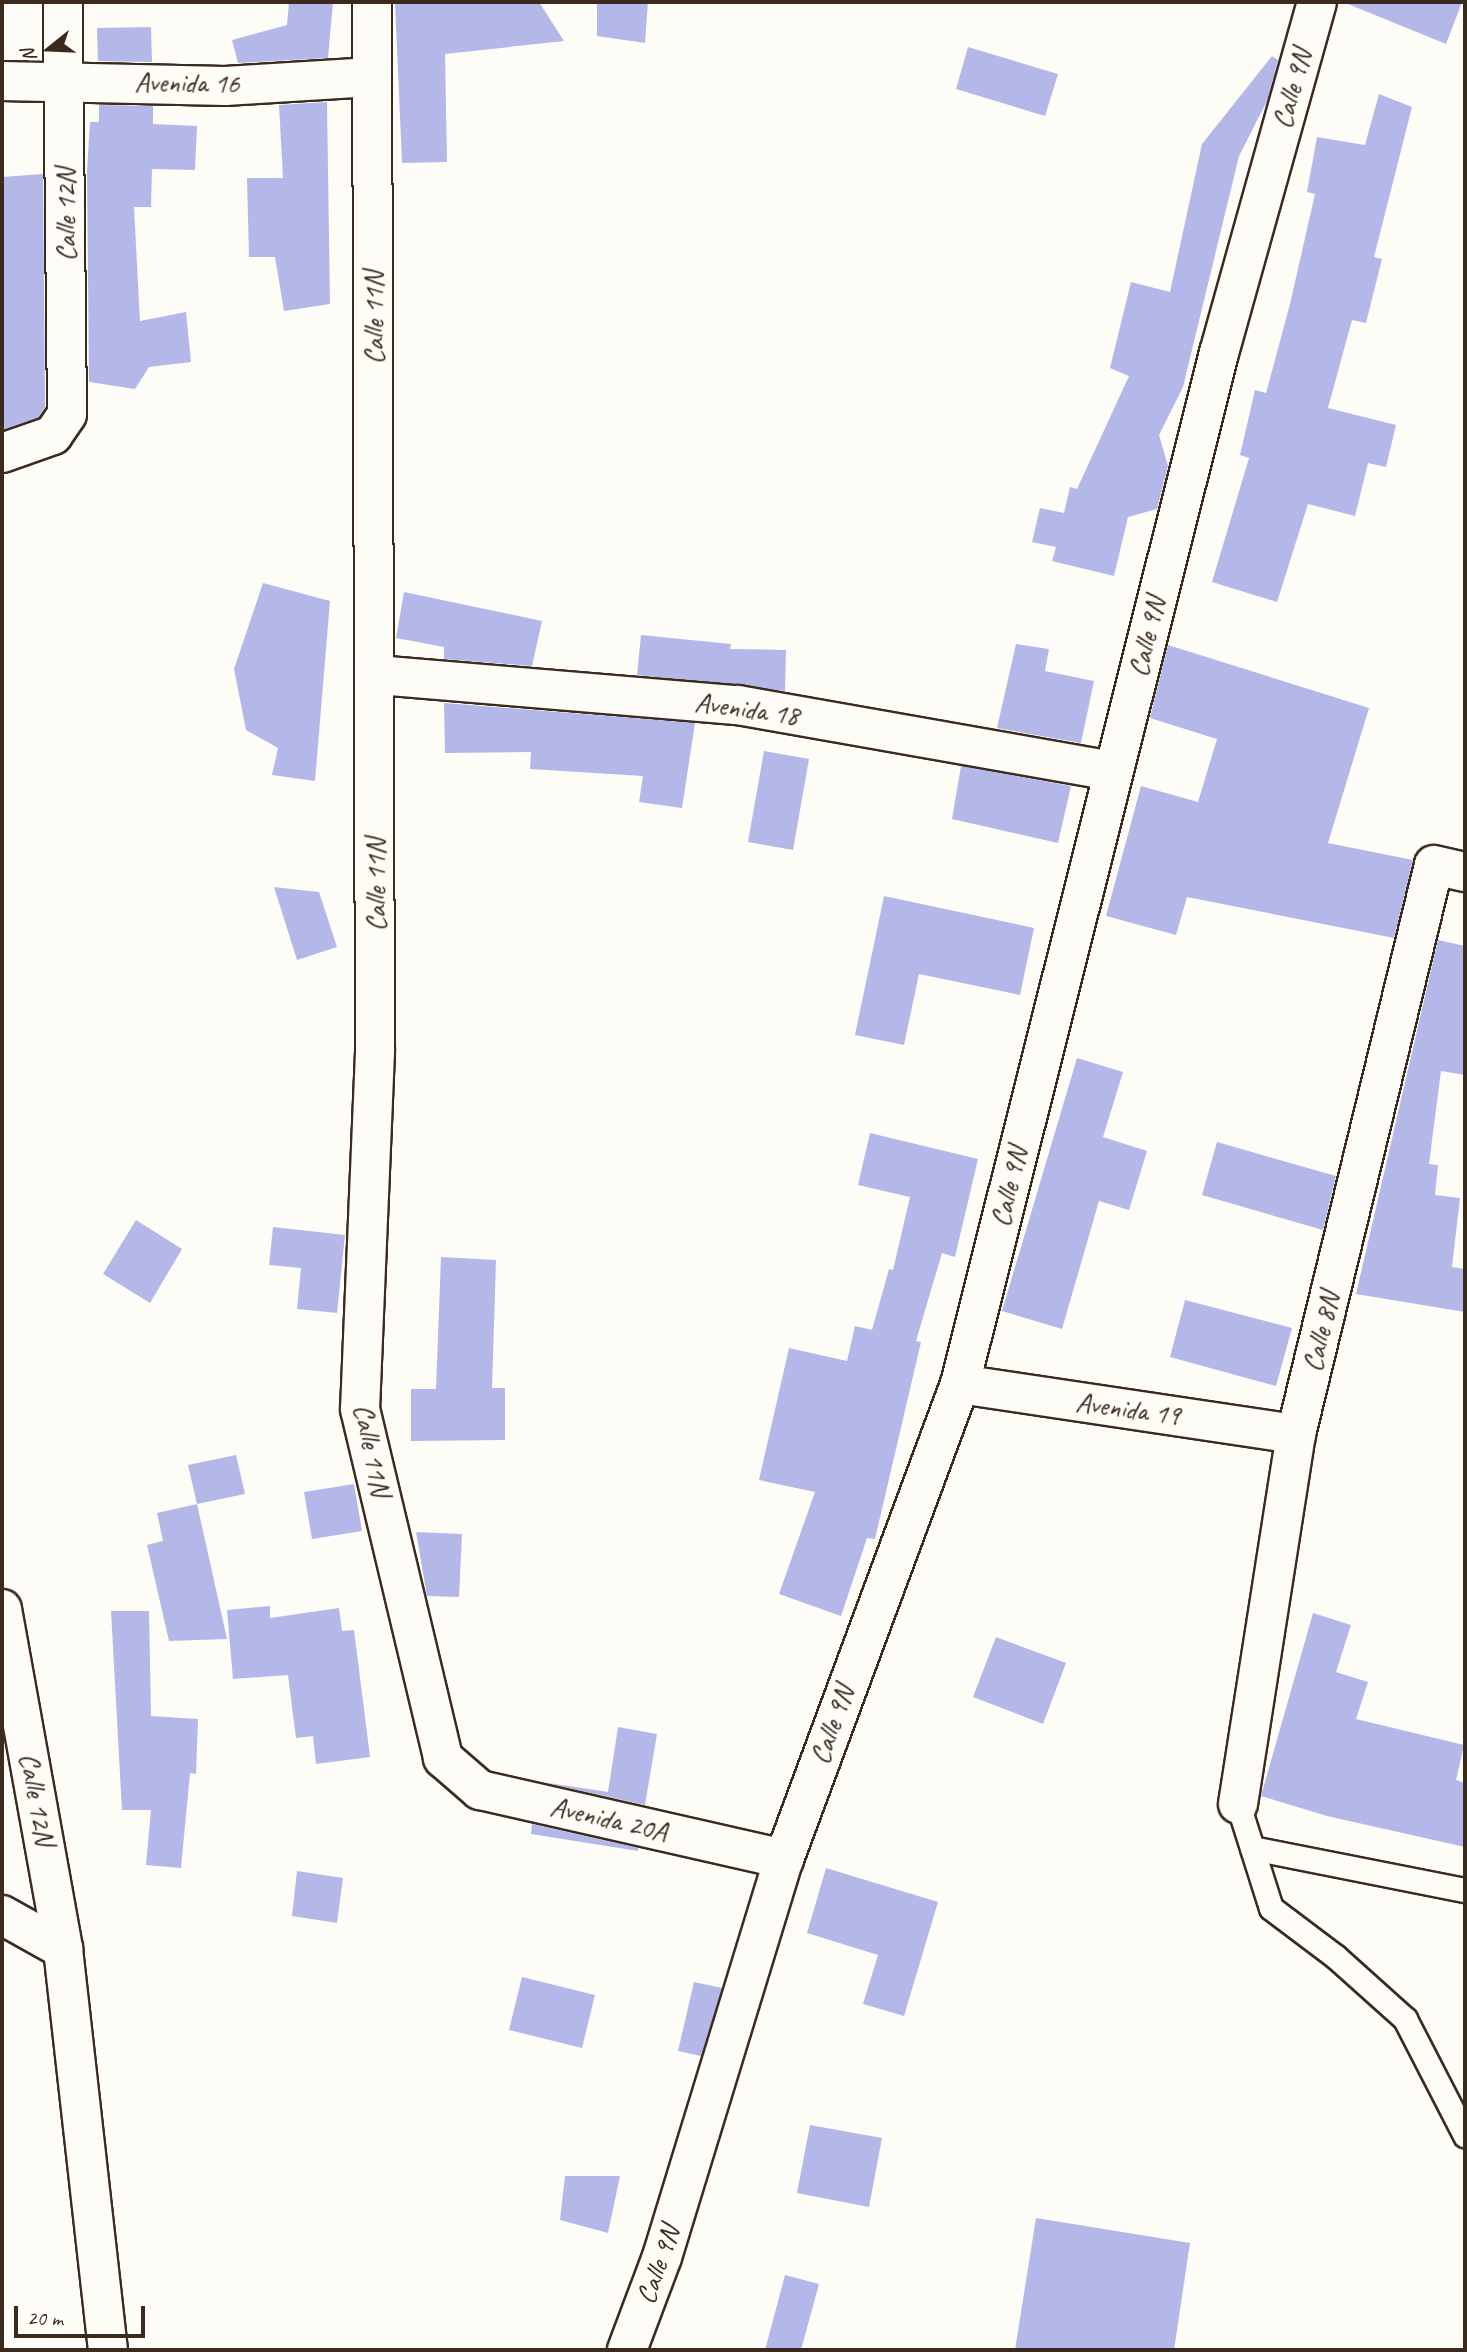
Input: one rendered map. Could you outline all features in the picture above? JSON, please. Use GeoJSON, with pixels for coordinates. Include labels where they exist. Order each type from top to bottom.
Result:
{"type":"FeatureCollection","features":[{"type":"Feature","properties":{"kind":"street","name":"Calle 12N"},"geometry":{"type":"LineString","coordinates":[[2,453],[62,428],[67,414],[64,2]]}},
{"type":"Feature","properties":{"kind":"street","name":"Calle 11N"},"geometry":{"type":"LineString","coordinates":[[372,2],[377,675],[375,1052],[360,1409],[443,1758]]}},
{"type":"Feature","properties":{"kind":"street","name":"Calle 9N"},"geometry":{"type":"LineString","coordinates":[[627,2350],[662,2257],[784,1859],[960,1384],[1219,353],[1317,2]]}},
{"type":"Feature","properties":{"kind":"street","name":"Avenida 16"},"geometry":{"type":"LineString","coordinates":[[2,81],[225,86],[372,77]]}},
{"type":"Feature","properties":{"kind":"street","name":"Avenida 18"},"geometry":{"type":"LineString","coordinates":[[377,675],[738,705],[1114,771]]}},
{"type":"Feature","properties":{"kind":"street","name":"Calle 8N"},"geometry":{"type":"LineString","coordinates":[[1238,1804],[1296,1434],[1450,869]]}},
{"type":"Feature","properties":{"kind":"street","name":"Avenida 19"},"geometry":{"type":"LineString","coordinates":[[960,1384],[1296,1434]]}},
{"type":"Feature","properties":{"kind":"street","name":"Calle 12N"},"geometry":{"type":"LineString","coordinates":[[2,1609],[64,1949],[108,2350]]}},
{"type":"Feature","properties":{"kind":"street","name":"Avenida 20A"},"geometry":{"type":"LineString","coordinates":[[443,1758],[480,1790],[784,1859]]}},
{"type":"Feature","properties":{"kind":"street"},"geometry":{"type":"LineString","coordinates":[[2,1915],[64,1949]]}},
{"type":"Feature","properties":{"kind":"lane"},"geometry":{"type":"LineString","coordinates":[[1238,1804],[1271,1908],[1336,1957],[1405,2020],[1465,2135]]}},
{"type":"Feature","properties":{"kind":"lane"},"geometry":{"type":"LineString","coordinates":[[1252,1848],[1465,1890]]}},
{"type":"Feature","properties":{"kind":"building"},"geometry":{"type":"Polygon","coordinates":[[[289,2],[333,2],[328,58],[238,63],[232,40],[287,25],[289,2]]]}},
{"type":"Feature","properties":{"kind":"building"},"geometry":{"type":"Polygon","coordinates":[[[395,2],[539,2],[564,41],[445,54],[447,162],[402,163],[395,2]]]}},
{"type":"Feature","properties":{"kind":"building"},"geometry":{"type":"Polygon","coordinates":[[[597,2],[648,2],[645,43],[597,36],[597,2]]]}},
{"type":"Feature","properties":{"kind":"building"},"geometry":{"type":"Polygon","coordinates":[[[1343,2],[1462,2],[1446,44],[1343,2]]]}},
{"type":"Feature","properties":{"kind":"building"},"geometry":{"type":"Polygon","coordinates":[[[151,27],[152,62],[98,61],[97,28],[151,27]]]}},
{"type":"Feature","properties":{"kind":"building"},"geometry":{"type":"Polygon","coordinates":[[[968,47],[1058,74],[1045,116],[956,89],[968,47]]]}},
{"type":"Feature","properties":{"kind":"building"},"geometry":{"type":"Polygon","coordinates":[[[1272,56],[1278,60],[1267,101],[1239,156],[1183,387],[1159,435],[1168,466],[1157,509],[1128,517],[1114,576],[1052,561],[1056,547],[1032,542],[1040,508],[1064,513],[1070,487],[1077,489],[1129,376],[1110,368],[1131,282],[1170,292],[1202,144],[1272,56]]]}},
{"type":"Feature","properties":{"kind":"building"},"geometry":{"type":"Polygon","coordinates":[[[1379,94],[1412,107],[1374,257],[1382,259],[1366,323],[1352,320],[1328,408],[1396,425],[1386,467],[1368,463],[1355,516],[1308,504],[1277,602],[1212,582],[1249,458],[1240,455],[1255,390],[1266,393],[1290,304],[1315,194],[1307,192],[1317,137],[1365,145],[1379,94]]]}},
{"type":"Feature","properties":{"kind":"building"},"geometry":{"type":"Polygon","coordinates":[[[327,102],[330,304],[284,311],[275,257],[249,257],[247,178],[283,178],[279,105],[327,102]]]}},
{"type":"Feature","properties":{"kind":"building"},"geometry":{"type":"Polygon","coordinates":[[[99,105],[153,106],[153,124],[197,126],[195,170],[152,169],[151,207],[134,207],[140,321],[186,312],[191,362],[149,367],[135,389],[89,382],[87,171],[90,122],[99,122],[99,105]]]}},
{"type":"Feature","properties":{"kind":"building"},"geometry":{"type":"Polygon","coordinates":[[[43,174],[45,407],[39,417],[2,430],[2,177],[43,174]]]}},
{"type":"Feature","properties":{"kind":"building"},"geometry":{"type":"Polygon","coordinates":[[[263,583],[330,601],[315,781],[272,775],[278,748],[246,730],[234,669],[263,583]]]}},
{"type":"Feature","properties":{"kind":"building"},"geometry":{"type":"Polygon","coordinates":[[[404,592],[542,621],[532,666],[444,659],[444,647],[396,638],[404,592]]]}},
{"type":"Feature","properties":{"kind":"building"},"geometry":{"type":"Polygon","coordinates":[[[641,635],[731,644],[730,649],[786,650],[785,691],[637,675],[641,635]]]}},
{"type":"Feature","properties":{"kind":"building"},"geometry":{"type":"Polygon","coordinates":[[[1016,644],[1049,649],[1045,671],[1094,681],[1081,743],[997,728],[1016,644]]]}},
{"type":"Feature","properties":{"kind":"building"},"geometry":{"type":"Polygon","coordinates":[[[1168,645],[1369,708],[1328,843],[1413,860],[1394,938],[1187,897],[1176,935],[1106,916],[1141,786],[1198,802],[1217,739],[1150,718],[1168,645]]]}},
{"type":"Feature","properties":{"kind":"building"},"geometry":{"type":"Polygon","coordinates":[[[444,703],[695,723],[682,808],[639,802],[643,776],[530,769],[531,752],[445,753],[444,703]]]}},
{"type":"Feature","properties":{"kind":"building"},"geometry":{"type":"Polygon","coordinates":[[[764,751],[809,759],[793,850],[748,842],[764,751]]]}},
{"type":"Feature","properties":{"kind":"building"},"geometry":{"type":"Polygon","coordinates":[[[961,766],[1071,786],[1058,843],[952,819],[961,766]]]}},
{"type":"Feature","properties":{"kind":"building"},"geometry":{"type":"Polygon","coordinates":[[[274,887],[319,892],[337,947],[297,960],[274,887]]]}},
{"type":"Feature","properties":{"kind":"building"},"geometry":{"type":"Polygon","coordinates":[[[884,896],[1034,928],[1020,995],[919,974],[904,1045],[855,1035],[884,896]]]}},
{"type":"Feature","properties":{"kind":"building"},"geometry":{"type":"Polygon","coordinates":[[[1438,940],[1465,946],[1465,1075],[1441,1071],[1429,1164],[1438,1165],[1435,1195],[1460,1198],[1452,1267],[1465,1269],[1465,1312],[1356,1294],[1438,940]]]}},
{"type":"Feature","properties":{"kind":"building"},"geometry":{"type":"Polygon","coordinates":[[[1077,1058],[1123,1072],[1103,1137],[1147,1151],[1129,1210],[1099,1201],[1062,1329],[1002,1311],[1077,1058]]]}},
{"type":"Feature","properties":{"kind":"building"},"geometry":{"type":"Polygon","coordinates":[[[870,1133],[978,1159],[955,1257],[942,1253],[916,1341],[921,1342],[875,1539],[867,1538],[841,1616],[779,1594],[815,1492],[759,1480],[789,1348],[847,1361],[855,1326],[872,1330],[889,1269],[893,1270],[910,1197],[858,1185],[870,1133]]]}},
{"type":"Feature","properties":{"kind":"building"},"geometry":{"type":"Polygon","coordinates":[[[1217,1142],[1336,1176],[1323,1230],[1202,1195],[1217,1142]]]}},
{"type":"Feature","properties":{"kind":"building"},"geometry":{"type":"Polygon","coordinates":[[[136,1220],[182,1249],[150,1303],[103,1274],[136,1220]]]}},
{"type":"Feature","properties":{"kind":"building"},"geometry":{"type":"Polygon","coordinates":[[[273,1227],[345,1235],[337,1313],[297,1309],[301,1268],[269,1265],[273,1227]]]}},
{"type":"Feature","properties":{"kind":"building"},"geometry":{"type":"Polygon","coordinates":[[[441,1257],[496,1260],[492,1388],[505,1388],[505,1440],[411,1441],[411,1389],[436,1389],[441,1257]]]}},
{"type":"Feature","properties":{"kind":"building"},"geometry":{"type":"Polygon","coordinates":[[[1185,1300],[1292,1328],[1276,1386],[1170,1357],[1185,1300]]]}},
{"type":"Feature","properties":{"kind":"building"},"geometry":{"type":"Polygon","coordinates":[[[236,1455],[245,1494],[197,1504],[188,1465],[236,1455]]]}},
{"type":"Feature","properties":{"kind":"building"},"geometry":{"type":"Polygon","coordinates":[[[354,1484],[362,1531],[312,1539],[304,1492],[354,1484]]]}},
{"type":"Feature","properties":{"kind":"building"},"geometry":{"type":"Polygon","coordinates":[[[197,1504],[227,1639],[169,1641],[147,1545],[163,1541],[157,1513],[197,1504]]]}},
{"type":"Feature","properties":{"kind":"building"},"geometry":{"type":"Polygon","coordinates":[[[416,1532],[462,1534],[459,1597],[427,1596],[416,1532]]]}},
{"type":"Feature","properties":{"kind":"building"},"geometry":{"type":"Polygon","coordinates":[[[270,1606],[270,1618],[339,1608],[342,1631],[354,1630],[370,1757],[316,1764],[313,1736],[296,1738],[288,1675],[233,1679],[227,1610],[270,1606]]]}},
{"type":"Feature","properties":{"kind":"building"},"geometry":{"type":"Polygon","coordinates":[[[111,1611],[149,1611],[151,1716],[198,1719],[196,1774],[190,1773],[181,1868],[146,1865],[151,1810],[122,1810],[111,1611]]]}},
{"type":"Feature","properties":{"kind":"building"},"geometry":{"type":"Polygon","coordinates":[[[1313,1613],[1351,1625],[1336,1672],[1368,1682],[1356,1719],[1464,1745],[1456,1780],[1465,1783],[1465,1847],[1327,1816],[1261,1796],[1313,1613]]]}},
{"type":"Feature","properties":{"kind":"building"},"geometry":{"type":"Polygon","coordinates":[[[996,1637],[1066,1663],[1043,1724],[973,1697],[996,1637]]]}},
{"type":"Feature","properties":{"kind":"building"},"geometry":{"type":"Polygon","coordinates":[[[618,1727],[657,1734],[645,1805],[542,1782],[608,1792],[618,1727]]]}},
{"type":"Feature","properties":{"kind":"building"},"geometry":{"type":"Polygon","coordinates":[[[532,1824],[638,1848],[638,1851],[531,1834],[532,1824]]]}},
{"type":"Feature","properties":{"kind":"building"},"geometry":{"type":"Polygon","coordinates":[[[826,1868],[938,1902],[904,2016],[863,2004],[878,1955],[807,1933],[826,1868]]]}},
{"type":"Feature","properties":{"kind":"building"},"geometry":{"type":"Polygon","coordinates":[[[297,1871],[343,1878],[337,1923],[292,1916],[297,1871]]]}},
{"type":"Feature","properties":{"kind":"building"},"geometry":{"type":"Polygon","coordinates":[[[522,1977],[595,1995],[582,2048],[509,2030],[522,1977]]]}},
{"type":"Feature","properties":{"kind":"building"},"geometry":{"type":"Polygon","coordinates":[[[694,1982],[722,1988],[701,2056],[678,2051],[694,1982]]]}},
{"type":"Feature","properties":{"kind":"building"},"geometry":{"type":"Polygon","coordinates":[[[810,2125],[882,2138],[869,2207],[797,2193],[810,2125]]]}},
{"type":"Feature","properties":{"kind":"building"},"geometry":{"type":"Polygon","coordinates":[[[565,2176],[620,2176],[608,2233],[560,2220],[565,2176]]]}},
{"type":"Feature","properties":{"kind":"building"},"geometry":{"type":"Polygon","coordinates":[[[1036,2218],[1190,2243],[1174,2350],[1015,2350],[1036,2218]]]}},
{"type":"Feature","properties":{"kind":"building"},"geometry":{"type":"Polygon","coordinates":[[[785,2275],[819,2284],[801,2350],[765,2350],[785,2275]]]}}]}
